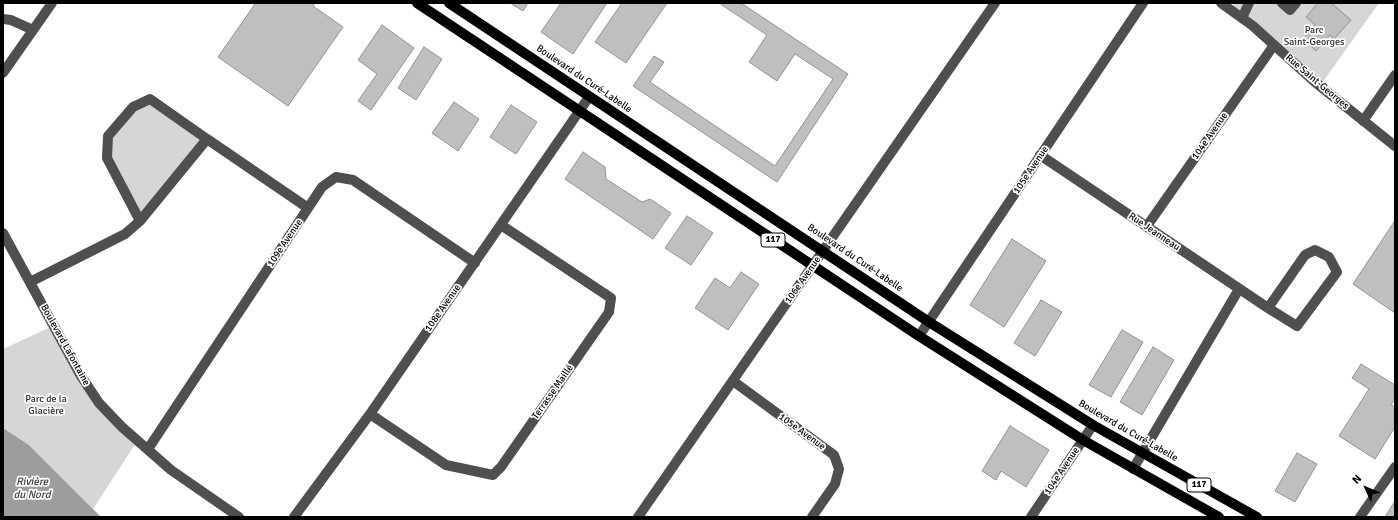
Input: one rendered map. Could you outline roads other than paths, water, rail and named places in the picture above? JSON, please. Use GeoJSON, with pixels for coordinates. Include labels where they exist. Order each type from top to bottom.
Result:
{"type":"FeatureCollection","features":[{"type":"Feature","properties":{"kind":"main road","name":"117"},"geometry":{"type":"LineString","coordinates":[[417,3],[919,336],[1083,440],[1219,517]]}},
{"type":"Feature","properties":{"kind":"main road","name":"Boulevard du Curé-Labelle"},"geometry":{"type":"LineString","coordinates":[[449,3],[929,322],[1093,425],[1142,454],[1257,517]]}},
{"type":"Feature","properties":{"kind":"street"},"geometry":{"type":"LineString","coordinates":[[3,73],[52,3]]}},
{"type":"Feature","properties":{"kind":"street","name":"106e Avenue"},"geometry":{"type":"LineString","coordinates":[[638,517],[995,3]]}},
{"type":"Feature","properties":{"kind":"street","name":"105e Avenue"},"geometry":{"type":"LineString","coordinates":[[919,336],[1143,3]]}},
{"type":"Feature","properties":{"kind":"street","name":"Rue Saint-Georges"},"geometry":{"type":"LineString","coordinates":[[1221,3],[1253,26],[1314,82],[1395,146]]}},
{"type":"Feature","properties":{"kind":"street"},"geometry":{"type":"LineString","coordinates":[[1242,18],[1249,3]]}},
{"type":"Feature","properties":{"kind":"street"},"geometry":{"type":"LineString","coordinates":[[1282,3],[1290,10],[1296,3]]}},
{"type":"Feature","properties":{"kind":"street"},"geometry":{"type":"LineString","coordinates":[[3,19],[12,20],[33,30]]}},
{"type":"Feature","properties":{"kind":"street","name":"104e Avenue"},"geometry":{"type":"LineString","coordinates":[[1147,226],[1274,45]]}},
{"type":"Feature","properties":{"kind":"street"},"geometry":{"type":"LineString","coordinates":[[1363,121],[1395,75]]}},
{"type":"Feature","properties":{"kind":"street","name":"108e Avenue"},"geometry":{"type":"LineString","coordinates":[[294,517],[370,414],[589,97]]}},
{"type":"Feature","properties":{"kind":"street"},"geometry":{"type":"LineString","coordinates":[[140,221],[107,158],[108,136],[132,107],[150,99],[308,208]]}},
{"type":"Feature","properties":{"kind":"street"},"geometry":{"type":"LineString","coordinates":[[30,282],[125,234],[140,221],[207,139]]}},
{"type":"Feature","properties":{"kind":"street","name":"Rue Jeanneau"},"geometry":{"type":"LineString","coordinates":[[1040,155],[1268,308],[1297,326],[1336,272],[1329,257],[1315,250],[1305,255],[1268,308]]}},
{"type":"Feature","properties":{"kind":"street","name":"109e Avenue"},"geometry":{"type":"LineString","coordinates":[[148,449],[322,187],[336,177],[353,180],[475,263]]}},
{"type":"Feature","properties":{"kind":"street","name":"Terrasse Maillé"},"geometry":{"type":"LineString","coordinates":[[370,414],[446,465],[493,475],[501,467],[609,312],[610,298],[501,225]]}},
{"type":"Feature","properties":{"kind":"street","name":"Boulevard Lafontaine"},"geometry":{"type":"LineString","coordinates":[[3,233],[84,382],[99,403],[122,427],[171,470],[239,517]]}},
{"type":"Feature","properties":{"kind":"street"},"geometry":{"type":"LineString","coordinates":[[1133,469],[1239,288]]}},
{"type":"Feature","properties":{"kind":"street","name":"105e Avenue"},"geometry":{"type":"LineString","coordinates":[[733,381],[834,455],[839,469],[835,484],[812,517]]}},
{"type":"Feature","properties":{"kind":"street","name":"104e Avenue"},"geometry":{"type":"LineString","coordinates":[[1031,517],[1093,425]]}},
{"type":"Feature","properties":{"kind":"street"},"geometry":{"type":"LineString","coordinates":[[1360,517],[1395,467]]}},
{"type":"Feature","properties":{"kind":"water","name":"Rivière du Nord"},"geometry":{"type":"Polygon","coordinates":[[[3,428],[29,445],[101,517],[3,517],[3,428]]]}},
{"type":"Feature","properties":{"kind":"park label","name":"Parc Saint-Georges"},"geometry":{"type":"Point","coordinates":[1314,36]}},
{"type":"Feature","properties":{"kind":"park label","name":"Parc de la Glacière"},"geometry":{"type":"Point","coordinates":[46,404]}}]}
